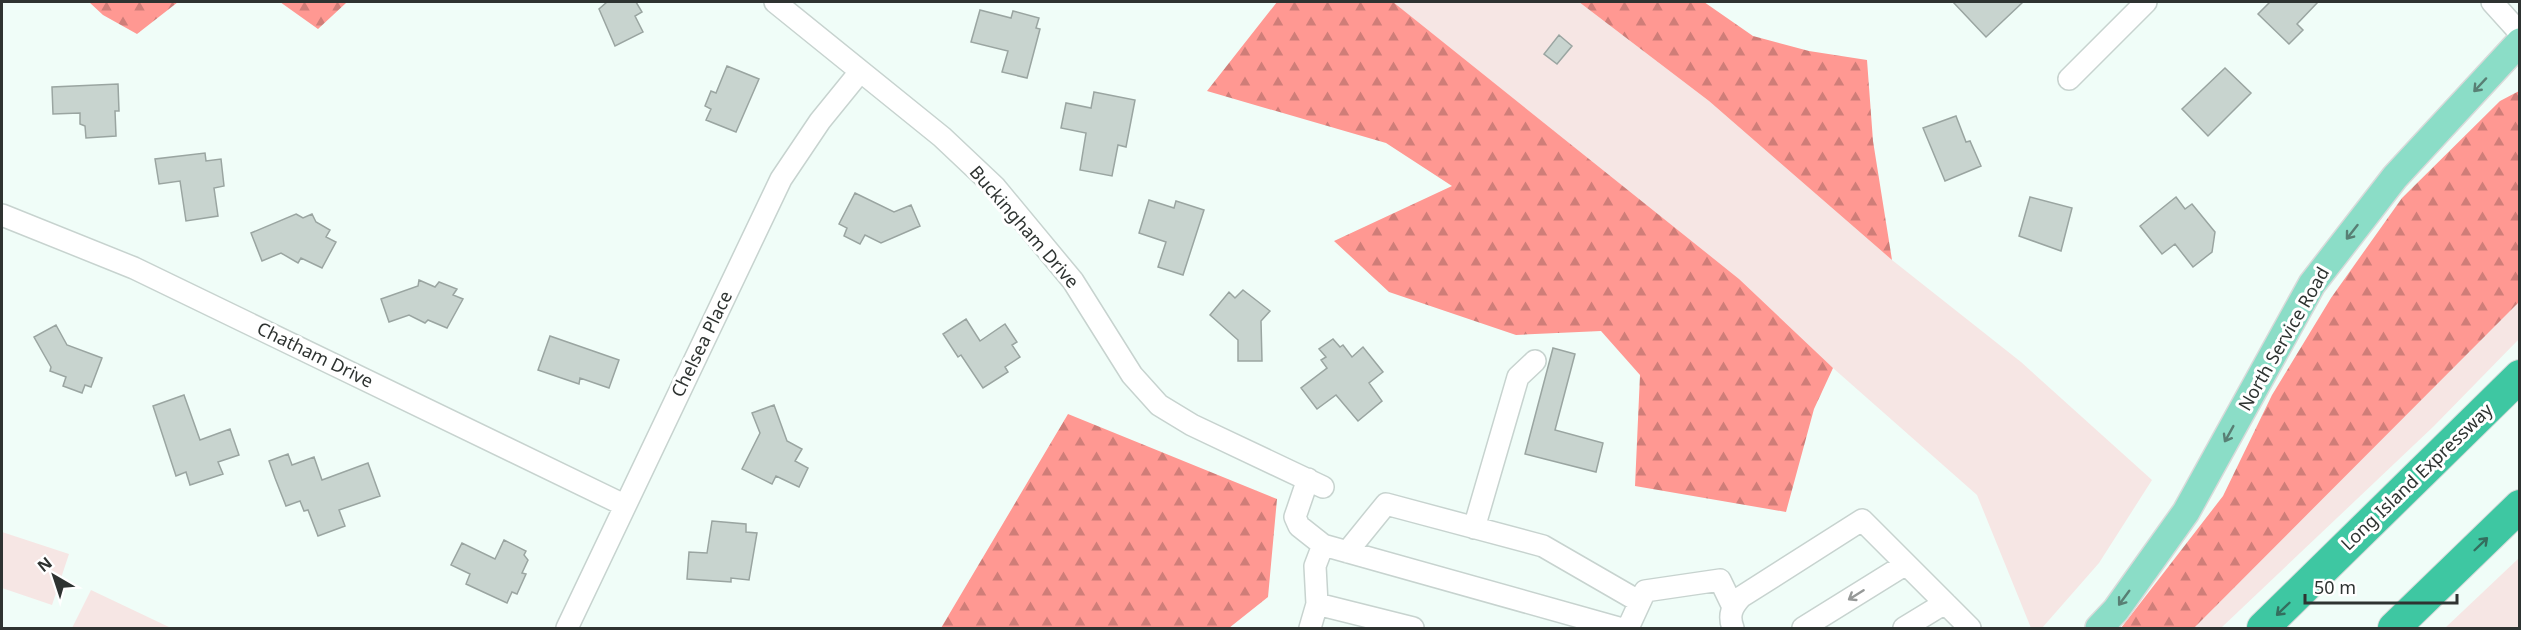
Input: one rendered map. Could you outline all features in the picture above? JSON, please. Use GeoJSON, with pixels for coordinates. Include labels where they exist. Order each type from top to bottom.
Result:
{"type":"FeatureCollection","features":[{"type":"Feature","properties":{"kind":"highway","name":"Long Island Expressway"},"geometry":{"type":"LineString","coordinates":[[2263,628],[2520,376]]}},
{"type":"Feature","properties":{"kind":"highway"},"geometry":{"type":"LineString","coordinates":[[2394,628],[2520,506]]}},
{"type":"Feature","properties":{"kind":"main road","name":"North Service Road"},"geometry":{"type":"LineString","coordinates":[[2099,628],[2116,610],[2186,512],[2312,284],[2395,177],[2520,42]]}},
{"type":"Feature","properties":{"kind":"street","name":"Buckingham Drive"},"geometry":{"type":"LineString","coordinates":[[775,2],[942,137],[995,187],[1073,281],[1132,375],[1159,405],[1192,425],[1316,483],[1295,517],[1299,526],[1323,545]]}},
{"type":"Feature","properties":{"kind":"street"},"geometry":{"type":"LineString","coordinates":[[2069,79],[2146,2]]}},
{"type":"Feature","properties":{"kind":"street"},"geometry":{"type":"LineString","coordinates":[[2492,2],[2520,33]]}},
{"type":"Feature","properties":{"kind":"street","name":"Chelsea Place"},"geometry":{"type":"LineString","coordinates":[[567,628],[781,179],[820,121],[860,73]]}},
{"type":"Feature","properties":{"kind":"street","name":"Chatham Drive"},"geometry":{"type":"LineString","coordinates":[[2,215],[134,268],[624,505]]}},
{"type":"Feature","properties":{"kind":"street"},"geometry":{"type":"LineString","coordinates":[[1474,528],[1518,377],[1535,361]]}},
{"type":"Feature","properties":{"kind":"street"},"geometry":{"type":"LineString","coordinates":[[1347,552],[1386,504],[1543,546],[1640,602]]}},
{"type":"Feature","properties":{"kind":"street"},"geometry":{"type":"LineString","coordinates":[[1734,628],[1730,619],[1732,607],[1741,597],[1862,520],[1970,628]]}},
{"type":"Feature","properties":{"kind":"street"},"geometry":{"type":"LineString","coordinates":[[1310,628],[1317,604],[1315,566],[1323,545],[1619,628]]}},
{"type":"Feature","properties":{"kind":"street"},"geometry":{"type":"LineString","coordinates":[[1803,628],[1906,564]]}},
{"type":"Feature","properties":{"kind":"street"},"geometry":{"type":"LineString","coordinates":[[1628,628],[1645,591],[1720,580],[1732,607]]}},
{"type":"Feature","properties":{"kind":"street"},"geometry":{"type":"LineString","coordinates":[[1904,628],[1944,603]]}},
{"type":"Feature","properties":{"kind":"street"},"geometry":{"type":"LineString","coordinates":[[1317,604],[1413,628]]}},
{"type":"Feature","properties":{"kind":"shaded area"},"geometry":{"type":"Polygon","coordinates":[[[1393,2],[1579,2],[1709,101],[1892,260],[2021,362],[2152,480],[2099,563],[2042,628],[2031,628],[1977,495],[1833,368],[1393,2]]]}},
{"type":"Feature","properties":{"kind":"shaded area"},"geometry":{"type":"Polygon","coordinates":[[[2519,302],[2519,339],[2434,426],[2221,628],[2194,628],[2519,302]]]}},
{"type":"Feature","properties":{"kind":"shaded area"},"geometry":{"type":"Polygon","coordinates":[[[2,532],[69,554],[52,605],[2,588],[2,532]]]}},
{"type":"Feature","properties":{"kind":"shaded area"},"geometry":{"type":"Polygon","coordinates":[[[2519,558],[2519,628],[2445,628],[2519,558]]]}},
{"type":"Feature","properties":{"kind":"shaded area"},"geometry":{"type":"Polygon","coordinates":[[[91,590],[171,628],[72,628],[91,590]]]}},
{"type":"Feature","properties":{"kind":"green space"},"geometry":{"type":"Polygon","coordinates":[[[89,2],[178,2],[137,34],[103,15],[89,2]]]}},
{"type":"Feature","properties":{"kind":"green space"},"geometry":{"type":"Polygon","coordinates":[[[280,2],[345,2],[346,3],[318,29],[280,2]]]}},
{"type":"Feature","properties":{"kind":"green space"},"geometry":{"type":"Polygon","coordinates":[[[1277,2],[1393,2],[1739,279],[1833,368],[1814,409],[1786,512],[1635,486],[1640,375],[1601,331],[1516,335],[1389,292],[1334,241],[1452,186],[1386,143],[1207,91],[1277,2]]]}},
{"type":"Feature","properties":{"kind":"green space"},"geometry":{"type":"Polygon","coordinates":[[[1579,2],[1704,2],[1753,36],[1809,51],[1867,60],[1873,141],[1892,260],[1709,101],[1579,2]]]}},
{"type":"Feature","properties":{"kind":"green space"},"geometry":{"type":"Polygon","coordinates":[[[2519,91],[2519,302],[2194,628],[2121,628],[2223,496],[2272,395],[2331,298],[2402,198],[2500,101],[2519,91]]]}},
{"type":"Feature","properties":{"kind":"green space"},"geometry":{"type":"Polygon","coordinates":[[[1068,414],[1277,499],[1268,597],[1229,628],[941,628],[1068,414]]]}},
{"type":"Feature","properties":{"kind":"building"},"geometry":{"type":"Polygon","coordinates":[[[607,2],[636,2],[642,12],[635,16],[643,32],[615,46],[599,9],[607,2]]]}},
{"type":"Feature","properties":{"kind":"building"},"geometry":{"type":"Polygon","coordinates":[[[1953,2],[2023,2],[1986,37],[1953,2]]]}},
{"type":"Feature","properties":{"kind":"building"},"geometry":{"type":"Polygon","coordinates":[[[2270,2],[2318,2],[2297,24],[2303,30],[2289,44],[2258,14],[2270,2]]]}},
{"type":"Feature","properties":{"kind":"building"},"geometry":{"type":"Polygon","coordinates":[[[980,10],[1011,18],[1013,11],[1039,18],[1036,28],[1040,29],[1027,78],[1002,72],[1008,51],[971,42],[980,10]]]}},
{"type":"Feature","properties":{"kind":"building"},"geometry":{"type":"Polygon","coordinates":[[[1559,35],[1572,46],[1557,64],[1544,54],[1559,35]]]}},
{"type":"Feature","properties":{"kind":"building"},"geometry":{"type":"Polygon","coordinates":[[[727,66],[759,79],[736,132],[706,120],[711,109],[705,106],[711,91],[716,93],[727,66]]]}},
{"type":"Feature","properties":{"kind":"building"},"geometry":{"type":"Polygon","coordinates":[[[2225,68],[2251,93],[2208,136],[2182,109],[2225,68]]]}},
{"type":"Feature","properties":{"kind":"building"},"geometry":{"type":"Polygon","coordinates":[[[118,84],[119,111],[115,111],[116,136],[86,138],[85,126],[80,124],[80,113],[53,114],[52,87],[118,84]]]}},
{"type":"Feature","properties":{"kind":"building"},"geometry":{"type":"Polygon","coordinates":[[[1094,92],[1135,100],[1126,147],[1118,145],[1112,176],[1080,170],[1086,133],[1061,128],[1066,103],[1091,108],[1094,92]]]}},
{"type":"Feature","properties":{"kind":"building"},"geometry":{"type":"Polygon","coordinates":[[[1956,116],[1966,142],[1970,141],[1981,166],[1945,181],[1923,128],[1956,116]]]}},
{"type":"Feature","properties":{"kind":"building"},"geometry":{"type":"Polygon","coordinates":[[[205,153],[206,161],[221,159],[224,186],[214,188],[218,216],[186,221],[180,181],[159,184],[155,159],[205,153]]]}},
{"type":"Feature","properties":{"kind":"building"},"geometry":{"type":"Polygon","coordinates":[[[855,193],[894,212],[911,205],[920,226],[881,243],[865,235],[860,244],[844,236],[847,228],[839,224],[855,193]]]}},
{"type":"Feature","properties":{"kind":"building"},"geometry":{"type":"Polygon","coordinates":[[[2030,197],[2072,208],[2061,251],[2019,236],[2030,197]]]}},
{"type":"Feature","properties":{"kind":"building"},"geometry":{"type":"Polygon","coordinates":[[[2176,197],[2185,209],[2192,204],[2215,232],[2212,252],[2193,267],[2175,244],[2162,254],[2140,226],[2176,197]]]}},
{"type":"Feature","properties":{"kind":"building"},"geometry":{"type":"Polygon","coordinates":[[[1149,200],[1174,208],[1176,201],[1204,210],[1183,275],[1158,267],[1166,242],[1139,233],[1149,200]]]}},
{"type":"Feature","properties":{"kind":"building"},"geometry":{"type":"Polygon","coordinates":[[[296,214],[303,218],[312,214],[316,222],[330,230],[326,237],[336,242],[322,268],[301,258],[298,263],[281,253],[262,261],[251,233],[296,214]]]}},
{"type":"Feature","properties":{"kind":"building"},"geometry":{"type":"Polygon","coordinates":[[[419,280],[435,287],[439,282],[457,289],[453,295],[463,299],[447,328],[428,320],[425,323],[409,315],[389,322],[381,299],[418,286],[419,280]]]}},
{"type":"Feature","properties":{"kind":"building"},"geometry":{"type":"Polygon","coordinates":[[[1243,290],[1270,311],[1261,321],[1262,361],[1238,361],[1238,340],[1210,315],[1229,292],[1235,298],[1243,290]]]}},
{"type":"Feature","properties":{"kind":"building"},"geometry":{"type":"Polygon","coordinates":[[[966,319],[980,341],[1005,324],[1017,342],[1012,345],[1020,357],[1005,367],[1008,372],[983,388],[961,355],[958,357],[943,334],[966,319]]]}},
{"type":"Feature","properties":{"kind":"building"},"geometry":{"type":"Polygon","coordinates":[[[56,325],[67,345],[102,358],[91,387],[85,385],[82,393],[63,386],[66,377],[50,371],[51,367],[34,337],[56,325]]]}},
{"type":"Feature","properties":{"kind":"building"},"geometry":{"type":"Polygon","coordinates":[[[550,336],[619,360],[609,388],[580,378],[579,384],[538,370],[550,336]]]}},
{"type":"Feature","properties":{"kind":"building"},"geometry":{"type":"Polygon","coordinates":[[[1333,339],[1340,347],[1343,345],[1352,357],[1363,347],[1383,372],[1369,383],[1382,401],[1358,421],[1336,395],[1317,409],[1301,388],[1327,368],[1321,360],[1326,357],[1319,349],[1333,339]]]}},
{"type":"Feature","properties":{"kind":"building"},"geometry":{"type":"Polygon","coordinates":[[[1553,348],[1575,354],[1555,430],[1603,443],[1596,472],[1525,454],[1553,348]]]}},
{"type":"Feature","properties":{"kind":"building"},"geometry":{"type":"Polygon","coordinates":[[[184,395],[200,440],[230,429],[239,455],[218,462],[223,474],[190,485],[186,472],[176,476],[153,406],[184,395]]]}},
{"type":"Feature","properties":{"kind":"building"},"geometry":{"type":"Polygon","coordinates":[[[774,405],[787,441],[802,449],[795,461],[808,468],[799,487],[776,476],[772,484],[742,469],[760,433],[752,413],[774,405]]]}},
{"type":"Feature","properties":{"kind":"building"},"geometry":{"type":"Polygon","coordinates":[[[288,454],[292,465],[314,457],[322,480],[368,463],[380,496],[339,510],[345,526],[318,536],[308,510],[304,511],[300,501],[286,506],[275,478],[269,461],[288,454]]]}},
{"type":"Feature","properties":{"kind":"building"},"geometry":{"type":"Polygon","coordinates":[[[712,521],[746,524],[746,532],[757,533],[749,580],[731,578],[731,582],[687,579],[689,552],[707,553],[712,521]]]}},
{"type":"Feature","properties":{"kind":"building"},"geometry":{"type":"Polygon","coordinates":[[[504,540],[526,551],[524,555],[528,560],[522,573],[526,574],[517,594],[512,592],[507,603],[466,584],[470,574],[451,565],[462,543],[495,559],[504,540]]]}}]}
